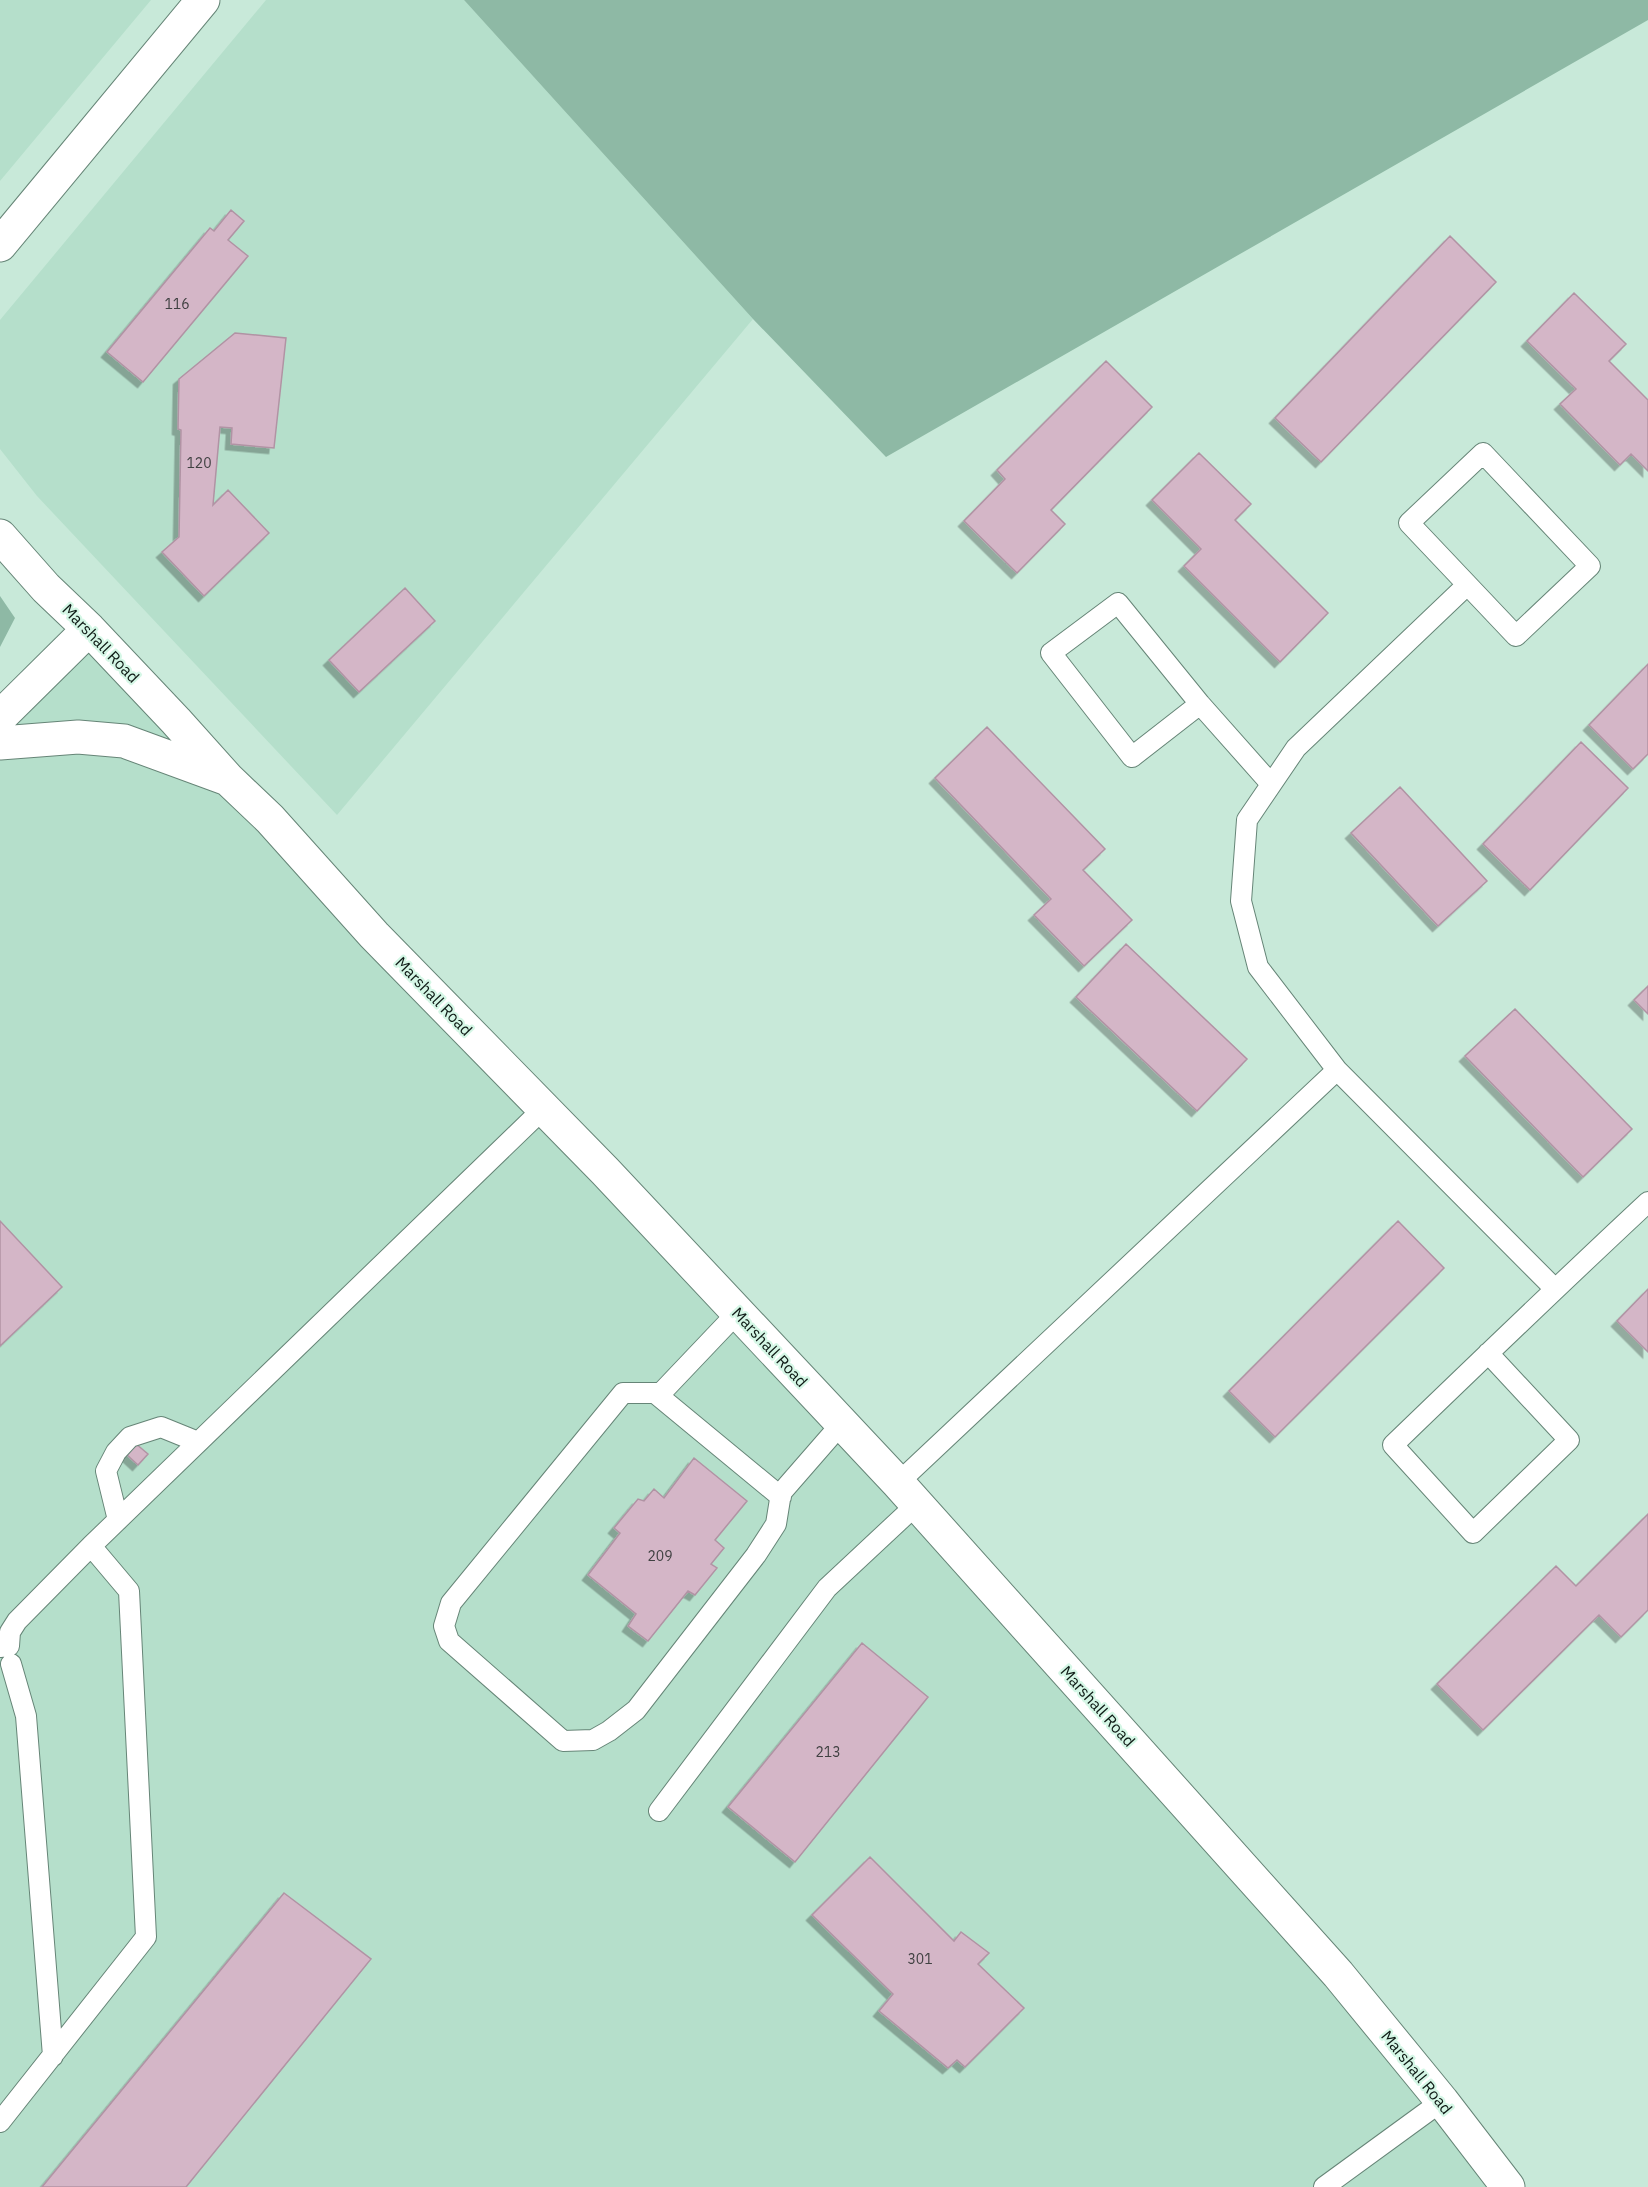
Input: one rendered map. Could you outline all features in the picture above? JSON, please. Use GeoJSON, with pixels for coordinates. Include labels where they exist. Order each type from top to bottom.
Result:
{"type":"FeatureCollection","features":[{"type":"Feature","properties":{"kind":"main road"},"geometry":{"type":"LineString","coordinates":[[0,245],[203,0]]}},
{"type":"Feature","properties":{"kind":"main road","name":"Marshall Road"},"geometry":{"type":"LineString","coordinates":[[0,536],[46,588],[176,721],[228,779],[270,819],[374,935],[544,1108],[907,1493],[1338,1974],[1442,2101],[1508,2187]]}},
{"type":"Feature","properties":{"kind":"main road"},"geometry":{"type":"LineString","coordinates":[[0,717],[88,629]]}},
{"type":"Feature","properties":{"kind":"main road"},"geometry":{"type":"LineString","coordinates":[[0,743],[78,737],[124,741],[228,779]]}},
{"type":"Feature","properties":{"kind":"lane"},"geometry":{"type":"LineString","coordinates":[[1483,453],[1590,566],[1516,636],[1467,585],[1409,522],[1483,453]]}},
{"type":"Feature","properties":{"kind":"lane"},"geometry":{"type":"LineString","coordinates":[[1467,585],[1296,748],[1247,820],[1241,901],[1258,967],[1337,1070],[1555,1289]]}},
{"type":"Feature","properties":{"kind":"lane"},"geometry":{"type":"LineString","coordinates":[[1200,704],[1132,757],[1051,653],[1118,603],[1200,704],[1271,784]]}},
{"type":"Feature","properties":{"kind":"lane"},"geometry":{"type":"LineString","coordinates":[[659,1811],[827,1588],[907,1493],[1337,1070]]}},
{"type":"Feature","properties":{"kind":"lane"},"geometry":{"type":"LineString","coordinates":[[0,1647],[9,1646],[10,1632],[17,1621],[91,1546],[544,1108]]}},
{"type":"Feature","properties":{"kind":"lane"},"geometry":{"type":"LineString","coordinates":[[1488,1353],[1569,1440],[1473,1533],[1393,1445],[1488,1353],[1555,1289],[1648,1202]]}},
{"type":"Feature","properties":{"kind":"lane"},"geometry":{"type":"LineString","coordinates":[[738,1312],[661,1393],[622,1394],[451,1603],[444,1626],[448,1641],[563,1741],[593,1740],[636,1710],[756,1555],[776,1524],[781,1493],[842,1423]]}},
{"type":"Feature","properties":{"kind":"lane"},"geometry":{"type":"LineString","coordinates":[[655,1393],[781,1497]]}},
{"type":"Feature","properties":{"kind":"lane"},"geometry":{"type":"LineString","coordinates":[[118,1520],[106,1471],[116,1452],[130,1437],[161,1427],[198,1443]]}},
{"type":"Feature","properties":{"kind":"lane"},"geometry":{"type":"LineString","coordinates":[[0,2122],[146,1937],[129,1591],[91,1546]]}},
{"type":"Feature","properties":{"kind":"lane"},"geometry":{"type":"LineString","coordinates":[[11,1664],[26,1716],[52,2056]]}},
{"type":"Feature","properties":{"kind":"lane"},"geometry":{"type":"LineString","coordinates":[[1324,2187],[1442,2101]]}},
{"type":"Feature","properties":{"kind":"shaded area"},"geometry":{"type":"Polygon","coordinates":[[[0,0],[151,0],[0,181],[0,0]]]}},
{"type":"Feature","properties":{"kind":"shaded area"},"geometry":{"type":"Polygon","coordinates":[[[266,0],[464,0],[753,319],[337,815],[37,496],[0,449],[0,320],[266,0]]]}},
{"type":"Feature","properties":{"kind":"shaded area"},"geometry":{"type":"Polygon","coordinates":[[[464,0],[1648,0],[1648,20],[886,457],[753,319],[464,0]]]}},
{"type":"Feature","properties":{"kind":"shaded area"},"geometry":{"type":"Polygon","coordinates":[[[0,596],[15,618],[0,647],[0,596]]]}},
{"type":"Feature","properties":{"kind":"shaded area"},"geometry":{"type":"Polygon","coordinates":[[[89,629],[544,1108],[1508,2187],[0,2187],[0,716],[89,629]]]}},
{"type":"Feature","properties":{"kind":"building"},"geometry":{"type":"Polygon","coordinates":[[[231,210],[244,221],[228,240],[248,256],[143,382],[107,352],[210,228],[214,231],[231,210]]]}},
{"type":"Feature","properties":{"kind":"building"},"geometry":{"type":"Polygon","coordinates":[[[1450,236],[1496,282],[1321,462],[1275,418],[1450,236]]]}},
{"type":"Feature","properties":{"kind":"building"},"geometry":{"type":"Polygon","coordinates":[[[1574,293],[1626,344],[1609,361],[1648,400],[1648,471],[1631,454],[1620,465],[1560,404],[1576,389],[1527,341],[1574,293]]]}},
{"type":"Feature","properties":{"kind":"building"},"geometry":{"type":"Polygon","coordinates":[[[235,333],[286,338],[274,448],[231,444],[232,428],[220,427],[213,505],[228,490],[269,533],[204,596],[162,552],[179,537],[181,430],[178,429],[179,379],[235,333]]]}},
{"type":"Feature","properties":{"kind":"building"},"geometry":{"type":"Polygon","coordinates":[[[1106,361],[1152,407],[1051,510],[1065,524],[1017,573],[964,521],[1005,479],[997,470],[1106,361]]]}},
{"type":"Feature","properties":{"kind":"building"},"geometry":{"type":"Polygon","coordinates":[[[1199,453],[1251,504],[1235,520],[1328,613],[1280,662],[1184,566],[1201,549],[1152,500],[1199,453]]]}},
{"type":"Feature","properties":{"kind":"building"},"geometry":{"type":"Polygon","coordinates":[[[405,588],[435,621],[359,692],[329,660],[405,588]]]}},
{"type":"Feature","properties":{"kind":"building"},"geometry":{"type":"Polygon","coordinates":[[[1648,664],[1648,754],[1633,769],[1589,725],[1648,664]]]}},
{"type":"Feature","properties":{"kind":"building"},"geometry":{"type":"Polygon","coordinates":[[[987,727],[1105,849],[1083,870],[1132,920],[1084,966],[1034,915],[1051,899],[935,778],[987,727]]]}},
{"type":"Feature","properties":{"kind":"building"},"geometry":{"type":"Polygon","coordinates":[[[1581,742],[1628,788],[1530,890],[1483,844],[1581,742]]]}},
{"type":"Feature","properties":{"kind":"building"},"geometry":{"type":"Polygon","coordinates":[[[1400,787],[1487,881],[1438,926],[1351,833],[1400,787]]]}},
{"type":"Feature","properties":{"kind":"building"},"geometry":{"type":"Polygon","coordinates":[[[1126,944],[1247,1059],[1197,1111],[1076,997],[1126,944]]]}},
{"type":"Feature","properties":{"kind":"building"},"geometry":{"type":"Polygon","coordinates":[[[1648,986],[1648,1014],[1634,1000],[1648,986]]]}},
{"type":"Feature","properties":{"kind":"building"},"geometry":{"type":"Polygon","coordinates":[[[1515,1009],[1632,1129],[1583,1177],[1465,1056],[1515,1009]]]}},
{"type":"Feature","properties":{"kind":"building"},"geometry":{"type":"Polygon","coordinates":[[[0,1221],[62,1287],[0,1346],[0,1221]]]}},
{"type":"Feature","properties":{"kind":"building"},"geometry":{"type":"Polygon","coordinates":[[[1398,1221],[1444,1268],[1275,1437],[1229,1391],[1398,1221]]]}},
{"type":"Feature","properties":{"kind":"building"},"geometry":{"type":"Polygon","coordinates":[[[1648,1289],[1648,1352],[1617,1321],[1648,1289]]]}},
{"type":"Feature","properties":{"kind":"building"},"geometry":{"type":"Polygon","coordinates":[[[135,1443],[148,1454],[138,1465],[125,1453],[135,1443]]]}},
{"type":"Feature","properties":{"kind":"building"},"geometry":{"type":"Polygon","coordinates":[[[694,1458],[747,1501],[715,1540],[724,1548],[711,1564],[717,1568],[695,1595],[688,1591],[648,1641],[628,1626],[636,1614],[588,1575],[620,1533],[614,1528],[638,1499],[644,1501],[654,1489],[664,1498],[694,1458]]]}},
{"type":"Feature","properties":{"kind":"building"},"geometry":{"type":"Polygon","coordinates":[[[1648,1514],[1648,1610],[1621,1637],[1599,1615],[1483,1730],[1437,1684],[1556,1566],[1576,1586],[1648,1514]]]}},
{"type":"Feature","properties":{"kind":"building"},"geometry":{"type":"Polygon","coordinates":[[[862,1643],[928,1697],[795,1862],[728,1807],[862,1643]]]}},
{"type":"Feature","properties":{"kind":"building"},"geometry":{"type":"Polygon","coordinates":[[[870,1857],[954,1941],[961,1932],[989,1953],[978,1964],[1024,2008],[965,2067],[957,2060],[948,2068],[879,2011],[893,1994],[812,1915],[870,1857]]]}},
{"type":"Feature","properties":{"kind":"building"},"geometry":{"type":"Polygon","coordinates":[[[284,1893],[371,1959],[186,2187],[42,2187],[284,1893]]]}}]}
